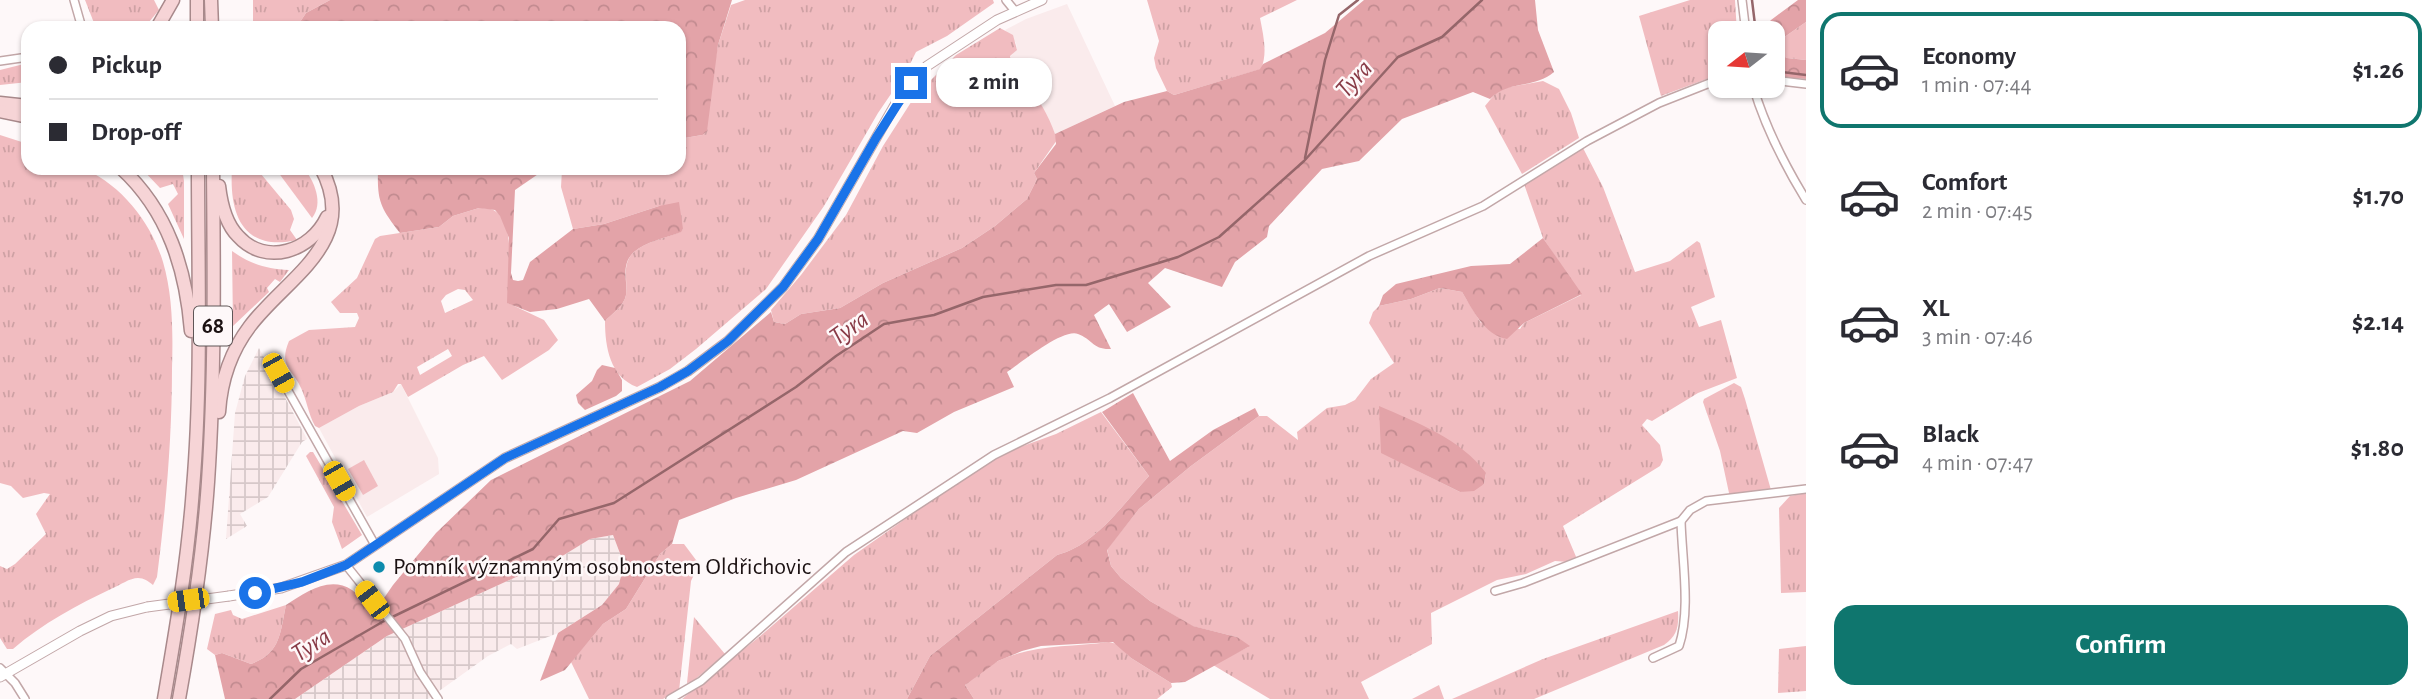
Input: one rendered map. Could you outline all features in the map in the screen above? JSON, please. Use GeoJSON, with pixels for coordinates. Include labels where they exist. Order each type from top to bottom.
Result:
{"type":"FeatureCollection","features":[{"type":"Feature","properties":{"kind":"highway"},"geometry":{"type":"LineString","coordinates":[[161,21],[173,0]]}},
{"type":"Feature","properties":{"kind":"highway"},"geometry":{"type":"LineString","coordinates":[[197,0],[197,21]]}},
{"type":"Feature","properties":{"kind":"highway"},"geometry":{"type":"LineString","coordinates":[[211,0],[212,21]]}},
{"type":"Feature","properties":{"kind":"highway"},"geometry":{"type":"LineString","coordinates":[[0,101],[21,98]]}},
{"type":"Feature","properties":{"kind":"highway"},"geometry":{"type":"LineString","coordinates":[[0,101],[21,105]]}},
{"type":"Feature","properties":{"kind":"highway"},"geometry":{"type":"LineString","coordinates":[[0,111],[21,116]]}},
{"type":"Feature","properties":{"kind":"highway"},"geometry":{"type":"LineString","coordinates":[[127,175],[152,204],[177,254],[187,294],[191,337],[190,376],[197,411]]}},
{"type":"Feature","properties":{"kind":"highway","name":"68"},"geometry":{"type":"LineString","coordinates":[[164,699],[187,559],[194,485],[198,175]]}},
{"type":"Feature","properties":{"kind":"highway","name":"68"},"geometry":{"type":"LineString","coordinates":[[179,699],[201,560],[208,484],[212,408],[213,175]]}},
{"type":"Feature","properties":{"kind":"highway"},"geometry":{"type":"LineString","coordinates":[[219,175],[220,195],[229,225],[244,242],[265,252],[288,251],[308,242],[324,223],[331,200]]}},
{"type":"Feature","properties":{"kind":"highway"},"geometry":{"type":"LineString","coordinates":[[208,484],[217,451],[221,394],[231,359],[254,320],[308,266],[321,250],[329,231],[331,200],[324,175]]}},
{"type":"Feature","properties":{"kind":"street"},"geometry":{"type":"LineString","coordinates":[[74,0],[80,21]]}},
{"type":"Feature","properties":{"kind":"street"},"geometry":{"type":"LineString","coordinates":[[1006,0],[1015,11]]}},
{"type":"Feature","properties":{"kind":"street"},"geometry":{"type":"LineString","coordinates":[[25,699],[15,683],[2,673],[80,631],[111,616],[147,607],[281,588],[346,565],[505,458],[660,387],[688,371],[728,341],[783,287],[818,239],[889,116],[911,83],[927,66],[1015,11],[1042,0]]}},
{"type":"Feature","properties":{"kind":"street"},"geometry":{"type":"LineString","coordinates":[[1742,0],[1744,21]]}},
{"type":"Feature","properties":{"kind":"street"},"geometry":{"type":"LineString","coordinates":[[0,61],[21,58]]}},
{"type":"Feature","properties":{"kind":"street"},"geometry":{"type":"LineString","coordinates":[[1785,82],[1805,84]]}},
{"type":"Feature","properties":{"kind":"street"},"geometry":{"type":"LineString","coordinates":[[670,699],[701,681],[846,552],[994,455],[1122,391],[1369,256],[1483,206],[1587,141],[1659,103],[1708,84]]}},
{"type":"Feature","properties":{"kind":"street"},"geometry":{"type":"LineString","coordinates":[[1756,98],[1784,164],[1806,200]]}},
{"type":"Feature","properties":{"kind":"street"},"geometry":{"type":"LineString","coordinates":[[278,373],[375,545]]}},
{"type":"Feature","properties":{"kind":"street"},"geometry":{"type":"LineString","coordinates":[[1495,591],[1681,522],[1690,510],[1706,501],[1806,489]]}},
{"type":"Feature","properties":{"kind":"street"},"geometry":{"type":"LineString","coordinates":[[1653,658],[1679,646],[1682,636],[1685,608],[1681,522]]}},
{"type":"Feature","properties":{"kind":"street"},"geometry":{"type":"LineString","coordinates":[[346,565],[405,639],[420,672],[438,699]]}},
{"type":"Feature","properties":{"kind":"shaded area"},"geometry":{"type":"Polygon","coordinates":[[[1067,4],[1115,106],[1055,134],[1040,103],[1010,61],[1017,49],[1016,43],[1005,30],[1067,4]]]}},
{"type":"Feature","properties":{"kind":"shaded area"},"geometry":{"type":"Polygon","coordinates":[[[259,348],[307,439],[302,442],[268,497],[240,514],[247,526],[226,539],[235,413],[245,376],[259,348]]]}},
{"type":"Feature","properties":{"kind":"shaded area"},"geometry":{"type":"Polygon","coordinates":[[[401,384],[438,458],[439,474],[367,517],[319,428],[359,406],[393,392],[401,384]]]}},
{"type":"Feature","properties":{"kind":"shaded area"},"geometry":{"type":"Polygon","coordinates":[[[613,535],[624,564],[619,584],[602,605],[558,633],[517,649],[511,644],[488,656],[428,699],[295,699],[387,636],[564,555],[590,539],[613,535]]]}},
{"type":"Feature","properties":{"kind":"green space"},"geometry":{"type":"Polygon","coordinates":[[[85,0],[154,0],[159,10],[150,21],[93,21],[85,0]]]}},
{"type":"Feature","properties":{"kind":"green space"},"geometry":{"type":"Polygon","coordinates":[[[253,0],[330,0],[306,13],[301,21],[253,21],[253,0]]]}},
{"type":"Feature","properties":{"kind":"green space"},"geometry":{"type":"Polygon","coordinates":[[[330,0],[732,0],[718,45],[707,131],[702,135],[686,138],[686,21],[301,21],[306,13],[330,0]]]}},
{"type":"Feature","properties":{"kind":"green space"},"geometry":{"type":"Polygon","coordinates":[[[745,0],[993,0],[994,3],[947,36],[916,52],[824,206],[766,289],[670,369],[637,387],[615,369],[608,351],[605,321],[625,299],[626,267],[634,252],[683,229],[659,206],[604,224],[573,229],[561,187],[562,175],[686,175],[686,138],[702,135],[718,45],[731,5],[745,0]]]}},
{"type":"Feature","properties":{"kind":"green space"},"geometry":{"type":"Polygon","coordinates":[[[1147,0],[1297,0],[1260,18],[1265,50],[1261,69],[1174,95],[1167,91],[1156,68],[1154,58],[1159,41],[1147,0]]]}},
{"type":"Feature","properties":{"kind":"green space"},"geometry":{"type":"Polygon","coordinates":[[[1364,0],[1535,0],[1538,30],[1554,72],[1538,81],[1505,89],[1490,99],[1473,92],[1402,119],[1359,161],[1322,169],[1269,226],[1267,237],[1235,262],[1222,287],[1165,268],[1148,283],[1171,307],[1127,332],[1109,304],[1094,315],[1111,349],[1100,348],[1078,334],[1063,336],[1042,347],[1007,372],[1014,387],[954,412],[917,433],[903,431],[796,480],[736,498],[679,520],[672,544],[660,554],[626,609],[603,624],[565,670],[540,681],[558,633],[602,605],[619,584],[624,564],[613,535],[590,539],[564,555],[387,636],[295,699],[225,699],[215,655],[222,653],[251,664],[261,659],[278,641],[286,605],[301,595],[318,587],[335,584],[355,592],[373,609],[436,533],[491,480],[690,381],[771,312],[774,322],[785,324],[801,314],[840,308],[883,283],[962,248],[995,226],[1027,199],[1037,179],[1034,173],[1056,144],[1055,134],[1124,102],[1167,91],[1174,95],[1260,69],[1263,64],[1325,33],[1364,0]]]}},
{"type":"Feature","properties":{"kind":"green space"},"geometry":{"type":"Polygon","coordinates":[[[1690,0],[1735,0],[1736,21],[1708,21],[1708,78],[1661,96],[1639,16],[1690,0]]]}},
{"type":"Feature","properties":{"kind":"green space"},"geometry":{"type":"Polygon","coordinates":[[[1798,0],[1806,0],[1806,22],[1785,37],[1785,21],[1771,20],[1798,0]]]}},
{"type":"Feature","properties":{"kind":"green space"},"geometry":{"type":"Polygon","coordinates":[[[1806,22],[1806,60],[1785,57],[1785,37],[1806,22]]]}},
{"type":"Feature","properties":{"kind":"green space"},"geometry":{"type":"Polygon","coordinates":[[[1000,28],[1013,35],[1017,50],[1010,56],[1013,66],[1039,101],[1057,140],[1034,173],[1037,179],[1027,199],[995,226],[962,248],[883,283],[840,308],[801,314],[785,324],[774,322],[771,310],[846,215],[883,146],[915,96],[956,55],[1000,28]]]}},
{"type":"Feature","properties":{"kind":"green space"},"geometry":{"type":"Polygon","coordinates":[[[1785,57],[1806,60],[1806,79],[1785,78],[1785,57]]]}},
{"type":"Feature","properties":{"kind":"green space"},"geometry":{"type":"Polygon","coordinates":[[[21,65],[21,83],[0,85],[0,70],[21,65]]]}},
{"type":"Feature","properties":{"kind":"green space"},"geometry":{"type":"Polygon","coordinates":[[[1543,81],[1559,89],[1579,138],[1522,174],[1485,106],[1499,89],[1543,81]]]}},
{"type":"Feature","properties":{"kind":"green space"},"geometry":{"type":"Polygon","coordinates":[[[0,135],[21,142],[21,175],[95,175],[112,186],[124,196],[144,221],[163,262],[171,302],[172,395],[166,499],[157,577],[153,585],[140,578],[125,582],[73,608],[13,649],[7,649],[0,638],[0,566],[7,569],[15,564],[46,534],[36,514],[50,494],[23,498],[11,486],[0,483],[0,135]]]}},
{"type":"Feature","properties":{"kind":"green space"},"geometry":{"type":"Polygon","coordinates":[[[1583,148],[1603,187],[1635,272],[1670,261],[1697,241],[1700,243],[1715,297],[1691,307],[1699,327],[1721,320],[1737,378],[1698,393],[1652,421],[1647,419],[1642,425],[1660,445],[1663,460],[1660,466],[1563,526],[1577,559],[1568,562],[1555,561],[1526,574],[1497,580],[1431,613],[1432,644],[1361,682],[1369,699],[1270,699],[1213,665],[1248,647],[1237,637],[1192,626],[1150,601],[1121,578],[1111,566],[1107,549],[1139,509],[1191,466],[1259,416],[1267,416],[1298,440],[1297,432],[1327,408],[1355,400],[1371,379],[1394,363],[1369,323],[1373,312],[1379,306],[1411,299],[1440,288],[1462,292],[1481,323],[1520,329],[1524,323],[1581,295],[1543,238],[1524,184],[1583,148]],[[1418,471],[1460,492],[1484,484],[1486,473],[1418,471]]]}},
{"type":"Feature","properties":{"kind":"green space"},"geometry":{"type":"Polygon","coordinates":[[[148,175],[183,175],[184,239],[168,204],[178,194],[173,184],[160,188],[148,175]]]}},
{"type":"Feature","properties":{"kind":"green space"},"geometry":{"type":"Polygon","coordinates":[[[232,175],[262,175],[291,210],[294,219],[290,230],[297,240],[279,242],[252,235],[237,215],[232,175]]]}},
{"type":"Feature","properties":{"kind":"green space"},"geometry":{"type":"Polygon","coordinates":[[[280,175],[308,175],[317,199],[316,212],[312,218],[280,175]]]}},
{"type":"Feature","properties":{"kind":"green space"},"geometry":{"type":"Polygon","coordinates":[[[378,175],[537,175],[515,190],[511,273],[513,280],[518,281],[523,280],[530,262],[573,229],[604,224],[679,202],[683,229],[634,252],[626,267],[625,299],[605,321],[589,299],[557,309],[530,312],[507,303],[509,238],[495,210],[479,208],[453,216],[439,227],[400,233],[381,203],[378,175]]]}},
{"type":"Feature","properties":{"kind":"green space"},"geometry":{"type":"Polygon","coordinates":[[[483,208],[493,210],[502,218],[509,240],[508,303],[544,320],[558,340],[549,350],[502,380],[484,356],[408,397],[401,384],[398,384],[393,392],[359,406],[319,428],[315,426],[301,388],[286,362],[289,341],[309,330],[355,327],[359,318],[357,313],[340,313],[331,302],[357,278],[375,239],[439,227],[453,216],[483,208]],[[458,289],[441,301],[445,313],[473,300],[465,290],[458,289]],[[448,349],[417,367],[420,375],[452,356],[448,349]]]}},
{"type":"Feature","properties":{"kind":"green space"},"geometry":{"type":"Polygon","coordinates":[[[1543,238],[1582,294],[1524,323],[1507,339],[1499,337],[1486,327],[1462,292],[1440,288],[1411,299],[1379,306],[1383,295],[1396,284],[1471,266],[1510,264],[1543,238]]]}},
{"type":"Feature","properties":{"kind":"green space"},"geometry":{"type":"Polygon","coordinates":[[[232,251],[259,265],[289,270],[280,282],[275,279],[267,288],[269,292],[233,326],[232,251]]]}},
{"type":"Feature","properties":{"kind":"green space"},"geometry":{"type":"Polygon","coordinates":[[[602,365],[615,368],[622,380],[622,391],[585,410],[578,403],[576,395],[592,381],[602,365]]]}},
{"type":"Feature","properties":{"kind":"green space"},"geometry":{"type":"Polygon","coordinates":[[[1734,383],[1741,387],[1771,490],[1729,493],[1720,451],[1703,402],[1734,383]]]}},
{"type":"Feature","properties":{"kind":"green space"},"geometry":{"type":"Polygon","coordinates":[[[1133,393],[1170,461],[1213,430],[1255,408],[1259,416],[1191,466],[1139,509],[1107,550],[1111,566],[1121,578],[1150,601],[1193,626],[1237,637],[1250,646],[1185,682],[1171,683],[1131,658],[1113,642],[1041,646],[998,661],[965,685],[974,699],[907,699],[930,656],[1057,555],[1071,550],[1096,533],[1149,476],[1102,412],[1133,393]]]}},
{"type":"Feature","properties":{"kind":"green space"},"geometry":{"type":"Polygon","coordinates":[[[1379,406],[1437,433],[1464,450],[1486,473],[1484,484],[1474,491],[1460,492],[1381,453],[1379,406]]]}},
{"type":"Feature","properties":{"kind":"green space"},"geometry":{"type":"Polygon","coordinates":[[[1101,412],[1149,476],[1096,533],[1071,550],[1057,555],[930,656],[907,699],[682,699],[854,555],[935,498],[1006,452],[1056,434],[1101,412]]]}},
{"type":"Feature","properties":{"kind":"green space"},"geometry":{"type":"Polygon","coordinates":[[[313,452],[362,535],[342,549],[332,522],[334,507],[306,456],[313,452]]]}},
{"type":"Feature","properties":{"kind":"green space"},"geometry":{"type":"Polygon","coordinates":[[[364,460],[378,486],[363,495],[348,469],[364,460]]]}},
{"type":"Feature","properties":{"kind":"green space"},"geometry":{"type":"Polygon","coordinates":[[[1806,493],[1806,592],[1781,593],[1779,508],[1790,496],[1806,493]]]}},
{"type":"Feature","properties":{"kind":"green space"},"geometry":{"type":"Polygon","coordinates":[[[672,544],[684,544],[699,564],[691,581],[679,691],[663,699],[589,699],[571,662],[603,624],[626,609],[660,554],[672,544]]]}},
{"type":"Feature","properties":{"kind":"green space"},"geometry":{"type":"Polygon","coordinates":[[[286,605],[278,641],[261,659],[251,664],[222,653],[215,655],[207,649],[215,614],[231,610],[233,615],[242,619],[286,605]]]}},
{"type":"Feature","properties":{"kind":"green space"},"geometry":{"type":"Polygon","coordinates":[[[1678,611],[1676,631],[1664,645],[1534,699],[1452,699],[1543,659],[1678,611]]]}},
{"type":"Feature","properties":{"kind":"green space"},"geometry":{"type":"Polygon","coordinates":[[[694,617],[725,654],[692,682],[687,683],[694,617]]]}},
{"type":"Feature","properties":{"kind":"green space"},"geometry":{"type":"Polygon","coordinates":[[[1109,642],[1117,644],[1131,658],[1171,683],[1172,687],[1157,699],[974,699],[965,685],[981,671],[1015,654],[1051,647],[1109,642]]]}},
{"type":"Feature","properties":{"kind":"green space"},"geometry":{"type":"Polygon","coordinates":[[[1806,646],[1806,691],[1778,693],[1779,649],[1806,646]]]}},
{"type":"Feature","properties":{"kind":"green space"},"geometry":{"type":"Polygon","coordinates":[[[1439,685],[1444,699],[1412,699],[1439,685]]]}},
{"type":"Feature","properties":{"kind":"waterway"},"geometry":{"type":"LineString","coordinates":[[1305,158],[1325,60],[1339,15],[1358,0]]}},
{"type":"Feature","properties":{"kind":"waterway","name":"Tyra"},"geometry":{"type":"LineString","coordinates":[[270,699],[301,669],[384,621],[533,549],[559,519],[614,503],[796,387],[884,324],[934,315],[983,297],[1056,285],[1086,285],[1178,257],[1219,237],[1304,161],[1398,57],[1442,37],[1482,0]]}},
{"type":"Feature","properties":{"kind":"waterway"},"geometry":{"type":"LineString","coordinates":[[1752,0],[1755,21]]}},
{"type":"Feature","properties":{"kind":"waterway"},"geometry":{"type":"LineString","coordinates":[[1785,72],[1806,75]]}},
{"type":"Feature","properties":{"kind":"place","name":"Pomník významným osobnostem Oldřichovic"},"geometry":{"type":"Point","coordinates":[379,567]}},
{"type":"Feature","properties":{"kind":"route"},"geometry":{"type":"LineString","coordinates":[[255,593],[302,582],[346,565],[505,458],[660,387],[688,371],[728,341],[783,287],[818,239],[895,105],[911,83]]}}]}
